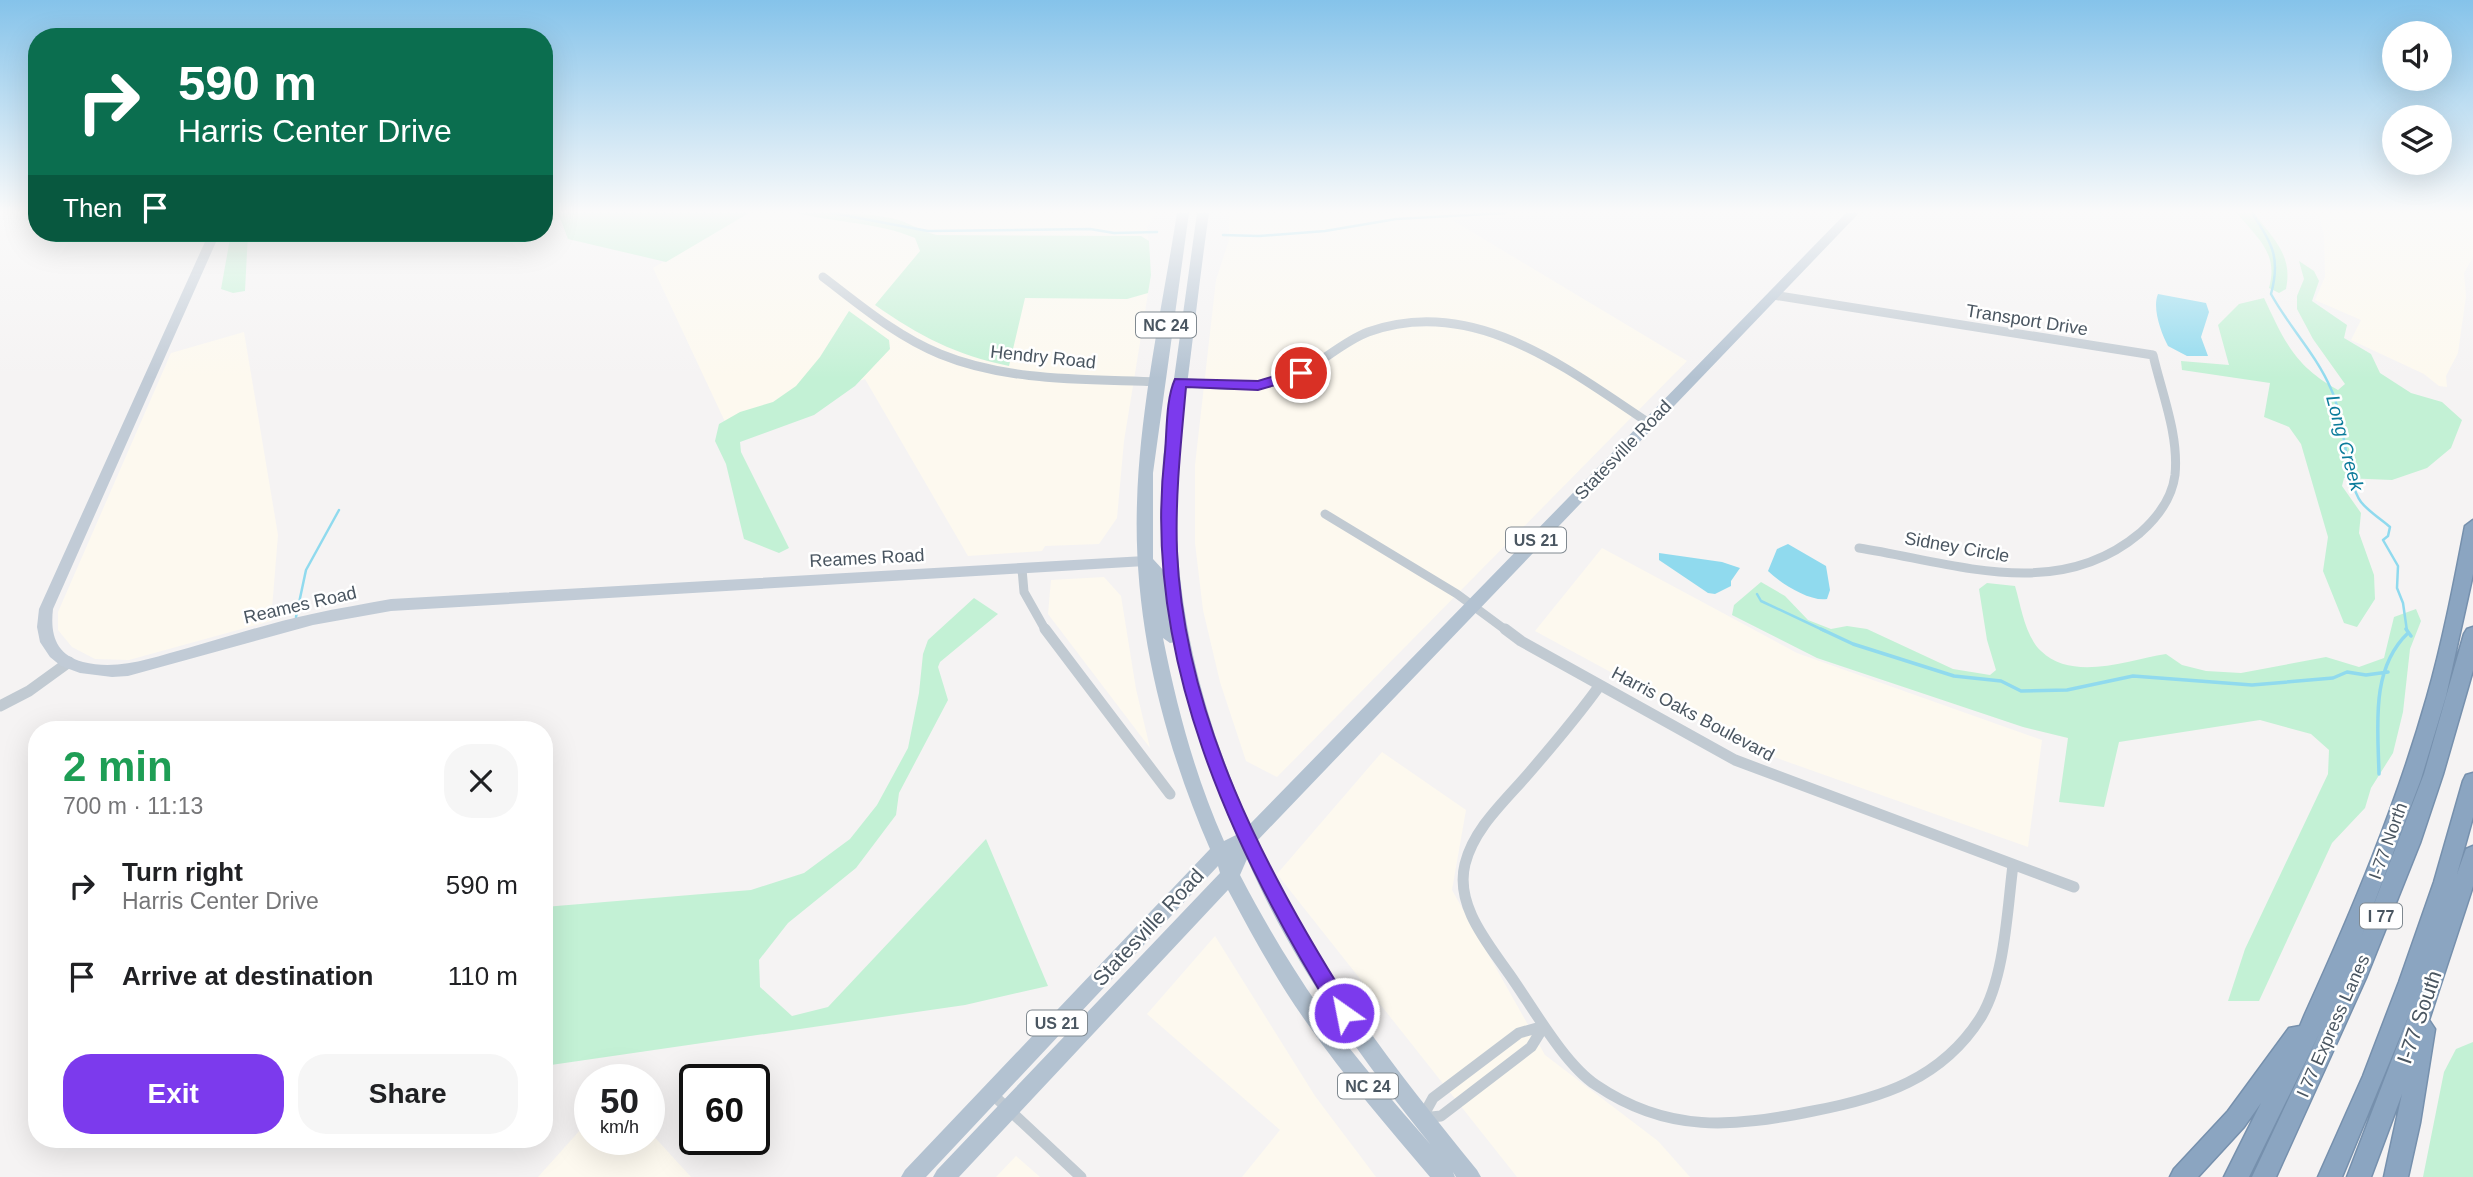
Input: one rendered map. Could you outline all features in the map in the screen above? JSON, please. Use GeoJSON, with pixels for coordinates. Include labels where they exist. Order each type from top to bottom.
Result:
{"type":"FeatureCollection","features":[{"type":"Feature","properties":{"kind":"highway","name":"I-77 North"},"geometry":{"type":"LineString","coordinates":[[2236,1177],[2320,1006],[2376,874],[2424,737],[2456,614],[2473,526]]}},
{"type":"Feature","properties":{"kind":"highway","name":"I 77 Express Lanes"},"geometry":{"type":"LineString","coordinates":[[2263,1177],[2338,1017],[2399,872],[2444,747],[2473,634]]}},
{"type":"Feature","properties":{"kind":"highway","name":"I 77"},"geometry":{"type":"LineString","coordinates":[[2330,1177],[2370,1087],[2413,973],[2449,868],[2473,781]]}},
{"type":"Feature","properties":{"kind":"highway","name":"I-77 South"},"geometry":{"type":"LineString","coordinates":[[2359,1177],[2431,984],[2473,855]]}},
{"type":"Feature","properties":{"kind":"highway"},"geometry":{"type":"LineString","coordinates":[[2396,1177],[2409,1123],[2431,984]]}},
{"type":"Feature","properties":{"kind":"highway"},"geometry":{"type":"LineString","coordinates":[[2182,1177],[2236,1119],[2320,1006]]}},
{"type":"Feature","properties":{"kind":"main road","name":"Reames Road"},"geometry":{"type":"LineString","coordinates":[[198,268],[46,609],[42,624],[46,641],[69,662],[96,672],[128,670],[313,619],[391,605],[1145,561]]}},
{"type":"Feature","properties":{"kind":"main road","name":"NC 24"},"geometry":{"type":"LineString","coordinates":[[1175,268],[1145,482],[1145,561],[1153,632],[1166,698],[1191,777],[1220,851],[1275,958],[1321,1026],[1444,1177]]}},
{"type":"Feature","properties":{"kind":"main road","name":"NC 24"},"geometry":{"type":"LineString","coordinates":[[1196,268],[1169,482],[1169,553],[1178,629],[1198,711],[1247,839],[1284,914],[1367,1046],[1469,1177]]}},
{"type":"Feature","properties":{"kind":"main road","name":"Statesville Road"},"geometry":{"type":"LineString","coordinates":[[944,1177],[1231,873],[1247,839],[1799,268]]}},
{"type":"Feature","properties":{"kind":"main road"},"geometry":{"type":"LineString","coordinates":[[1145,561],[1160,578],[1172,648],[1198,711]]}},
{"type":"Feature","properties":{"kind":"main road","name":"Statesville Road"},"geometry":{"type":"LineString","coordinates":[[920,1173],[990,1092],[1220,851],[1247,839]]}},
{"type":"Feature","properties":{"kind":"street","name":"Hendry Road"},"geometry":{"type":"LineString","coordinates":[[823,277],[910,340],[950,358],[994,370],[1041,376],[1158,382]]}},
{"type":"Feature","properties":{"kind":"street","name":"Transport Drive"},"geometry":{"type":"LineString","coordinates":[[1773,295],[2152,355]]}},
{"type":"Feature","properties":{"kind":"street"},"geometry":{"type":"LineString","coordinates":[[1180,382],[1237,386],[1275,382],[1301,373],[1371,331],[1404,323],[1440,321],[1479,327],[1514,338],[1649,423]]}},
{"type":"Feature","properties":{"kind":"street","name":"Sidney Circle"},"geometry":{"type":"LineString","coordinates":[[1859,548],[1989,571],[2031,574],[2082,567],[2120,551],[2159,514],[2172,492],[2175,480],[2175,457],[2152,355]]}},
{"type":"Feature","properties":{"kind":"street","name":"Harris Oaks Boulevard"},"geometry":{"type":"LineString","coordinates":[[1325,514],[1472,605],[1521,641],[1749,767],[2074,887]]}},
{"type":"Feature","properties":{"kind":"street"},"geometry":{"type":"LineString","coordinates":[[1022,569],[1024,592],[1039,621],[1170,794]]}},
{"type":"Feature","properties":{"kind":"street"},"geometry":{"type":"LineString","coordinates":[[0,706],[29,691],[69,662]]}},
{"type":"Feature","properties":{"kind":"street"},"geometry":{"type":"LineString","coordinates":[[1600,685],[1574,721],[1475,836],[1464,867],[1465,898],[1470,915],[1489,947],[1579,1072],[1597,1087],[1641,1110],[1721,1125],[1746,1123],[1889,1095],[1932,1071],[1953,1053],[1984,1012],[1993,987],[2013,865]]}},
{"type":"Feature","properties":{"kind":"street"},"geometry":{"type":"LineString","coordinates":[[1422,1119],[1441,1116],[1531,1047],[1544,1026]]}},
{"type":"Feature","properties":{"kind":"street"},"geometry":{"type":"LineString","coordinates":[[1422,1119],[1433,1098],[1519,1033],[1544,1026]]}},
{"type":"Feature","properties":{"kind":"street"},"geometry":{"type":"LineString","coordinates":[[990,1092],[1081,1177]]}},
{"type":"Feature","properties":{"kind":"shaded area"},"geometry":{"type":"Polygon","coordinates":[[[653,268],[1150,268],[1124,441],[1117,518],[1099,544],[1045,546],[1042,551],[968,556],[865,379],[727,426],[653,268]]]}},
{"type":"Feature","properties":{"kind":"shaded area"},"geometry":{"type":"Polygon","coordinates":[[[1220,268],[1532,268],[1687,361],[1277,777],[1246,761],[1220,682],[1203,610],[1195,543],[1195,465],[1216,280],[1220,268]]]}},
{"type":"Feature","properties":{"kind":"shaded area"},"geometry":{"type":"Polygon","coordinates":[[[2325,268],[2467,268],[2464,273],[2466,296],[2458,353],[2446,376],[2447,387],[2439,386],[2424,374],[2351,340],[2361,320],[2315,300],[2325,277],[2325,268]]]}},
{"type":"Feature","properties":{"kind":"shaded area"},"geometry":{"type":"Polygon","coordinates":[[[244,332],[278,535],[271,621],[129,660],[95,659],[72,647],[58,630],[58,612],[171,353],[244,332]]]}},
{"type":"Feature","properties":{"kind":"shaded area"},"geometry":{"type":"Polygon","coordinates":[[[1602,548],[1797,653],[2042,740],[2028,847],[1754,750],[1535,631],[1602,548]]]}},
{"type":"Feature","properties":{"kind":"shaded area"},"geometry":{"type":"Polygon","coordinates":[[[1104,577],[1121,596],[1136,689],[1150,748],[1048,614],[1051,580],[1104,577]]]}},
{"type":"Feature","properties":{"kind":"shaded area"},"geometry":{"type":"Polygon","coordinates":[[[1382,752],[1466,810],[1452,890],[1545,1055],[1658,1141],[1690,1177],[1517,1177],[1277,874],[1382,752]]]}},
{"type":"Feature","properties":{"kind":"shaded area"},"geometry":{"type":"Polygon","coordinates":[[[1215,936],[1315,1096],[1376,1177],[1242,1177],[1280,1130],[1147,1014],[1215,936]]]}},
{"type":"Feature","properties":{"kind":"shaded area"},"geometry":{"type":"Polygon","coordinates":[[[574,1137],[574,1155],[665,1155],[665,1149],[691,1177],[538,1177],[574,1137]]]}},
{"type":"Feature","properties":{"kind":"shaded area"},"geometry":{"type":"Polygon","coordinates":[[[1016,1156],[1040,1177],[996,1177],[1016,1156]]]}},
{"type":"Feature","properties":{"kind":"green space"},"geometry":{"type":"Polygon","coordinates":[[[225,268],[246,268],[245,291],[233,293],[221,289],[225,268]]]}},
{"type":"Feature","properties":{"kind":"green space"},"geometry":{"type":"Polygon","coordinates":[[[906,268],[1151,268],[1148,293],[1127,299],[1025,298],[1009,366],[939,343],[875,305],[906,268]]]}},
{"type":"Feature","properties":{"kind":"green space"},"geometry":{"type":"Polygon","coordinates":[[[2271,268],[2287,268],[2286,289],[2279,293],[2269,288],[2271,268]]]}},
{"type":"Feature","properties":{"kind":"green space"},"geometry":{"type":"Polygon","coordinates":[[[2301,268],[2314,271],[2319,281],[2312,301],[2347,325],[2344,338],[2371,354],[2380,373],[2411,393],[2442,402],[2462,420],[2451,448],[2427,468],[2392,480],[2344,478],[2342,486],[2361,513],[2359,533],[2374,575],[2375,599],[2357,627],[2344,623],[2323,571],[2328,537],[2301,444],[2289,427],[2264,417],[2270,383],[2182,370],[2181,361],[2229,365],[2218,325],[2239,304],[2264,298],[2292,351],[2311,371],[2338,390],[2345,384],[2313,339],[2297,309],[2297,296],[2304,279],[2301,268]]]}},
{"type":"Feature","properties":{"kind":"green space"},"geometry":{"type":"Polygon","coordinates":[[[849,311],[889,340],[890,349],[855,386],[814,415],[740,442],[741,452],[789,548],[779,553],[744,539],[726,464],[715,441],[719,424],[740,412],[773,402],[796,386],[820,357],[849,311]]]}},
{"type":"Feature","properties":{"kind":"green space"},"geometry":{"type":"Polygon","coordinates":[[[1761,582],[1785,596],[1808,620],[1831,629],[1847,626],[1867,629],[1953,669],[1990,675],[1996,670],[1987,640],[1979,589],[1987,583],[2015,586],[2027,629],[2041,651],[2054,660],[2085,667],[2118,664],[2166,654],[2182,665],[2206,671],[2241,673],[2326,657],[2359,667],[2384,658],[2394,617],[2416,609],[2421,621],[2410,649],[2403,712],[2393,753],[2371,788],[2365,808],[2332,843],[2259,1001],[2228,1001],[2245,949],[2328,774],[2329,750],[2311,734],[2260,720],[2119,742],[2104,807],[2059,802],[2068,738],[2023,727],[1817,658],[1732,615],[1734,605],[1761,582]]]}},
{"type":"Feature","properties":{"kind":"green space"},"geometry":{"type":"Polygon","coordinates":[[[974,598],[998,614],[940,662],[938,667],[948,700],[899,793],[896,815],[856,868],[788,923],[759,960],[760,987],[792,1016],[828,1007],[986,839],[1048,986],[965,1005],[553,1065],[553,906],[751,890],[804,873],[850,839],[877,805],[908,748],[919,693],[923,654],[928,640],[974,598]]]}},
{"type":"Feature","properties":{"kind":"green space"},"geometry":{"type":"Polygon","coordinates":[[[2473,1042],[2473,1177],[2423,1177],[2444,1072],[2456,1049],[2473,1042]]]}},
{"type":"Feature","properties":{"kind":"water"},"geometry":{"type":"Polygon","coordinates":[[[2158,294],[2206,303],[2209,312],[2201,337],[2208,356],[2187,356],[2168,346],[2157,313],[2158,294]]]}},
{"type":"Feature","properties":{"kind":"water"},"geometry":{"type":"Polygon","coordinates":[[[1788,544],[1826,566],[1830,590],[1827,599],[1804,595],[1768,571],[1777,549],[1788,544]]]}},
{"type":"Feature","properties":{"kind":"water"},"geometry":{"type":"Polygon","coordinates":[[[1659,553],[1722,562],[1740,568],[1731,581],[1731,586],[1715,594],[1708,593],[1659,560],[1659,553]]]}},
{"type":"Feature","properties":{"kind":"waterway","name":"Long Creek"},"geometry":{"type":"LineString","coordinates":[[2275,268],[2271,294],[2318,364],[2331,389],[2356,493],[2364,506],[2390,527],[2388,536],[2383,540],[2398,566],[2397,588],[2403,603],[2407,630]]}},
{"type":"Feature","properties":{"kind":"waterway"},"geometry":{"type":"LineString","coordinates":[[296,617],[306,570],[339,510]]}},
{"type":"Feature","properties":{"kind":"waterway"},"geometry":{"type":"LineString","coordinates":[[1757,594],[1761,601],[1825,631]]}},
{"type":"Feature","properties":{"kind":"waterway"},"geometry":{"type":"LineString","coordinates":[[1821,629],[1853,644],[1954,676],[2001,681],[2021,691],[2067,690],[2133,676],[2252,685],[2333,678],[2347,672],[2366,675],[2385,672]]}},
{"type":"Feature","properties":{"kind":"waterway","name":"Long Creek"},"geometry":{"type":"LineString","coordinates":[[2407,630],[2411,636]]}},
{"type":"Feature","properties":{"kind":"waterway"},"geometry":{"type":"LineString","coordinates":[[2385,672],[2396,648],[2408,633]]}},
{"type":"Feature","properties":{"kind":"waterway"},"geometry":{"type":"LineString","coordinates":[[2379,774],[2379,700],[2385,672]]}},
{"type":"Feature","properties":{"kind":"route"},"geometry":{"type":"LineString","coordinates":[[1301,373],[1290,379],[1258,385],[1180,382],[1169,482],[1169,553],[1174,602],[1184,656],[1198,711],[1218,769],[1271,889],[1301,945],[1344,1013]]}}]}
